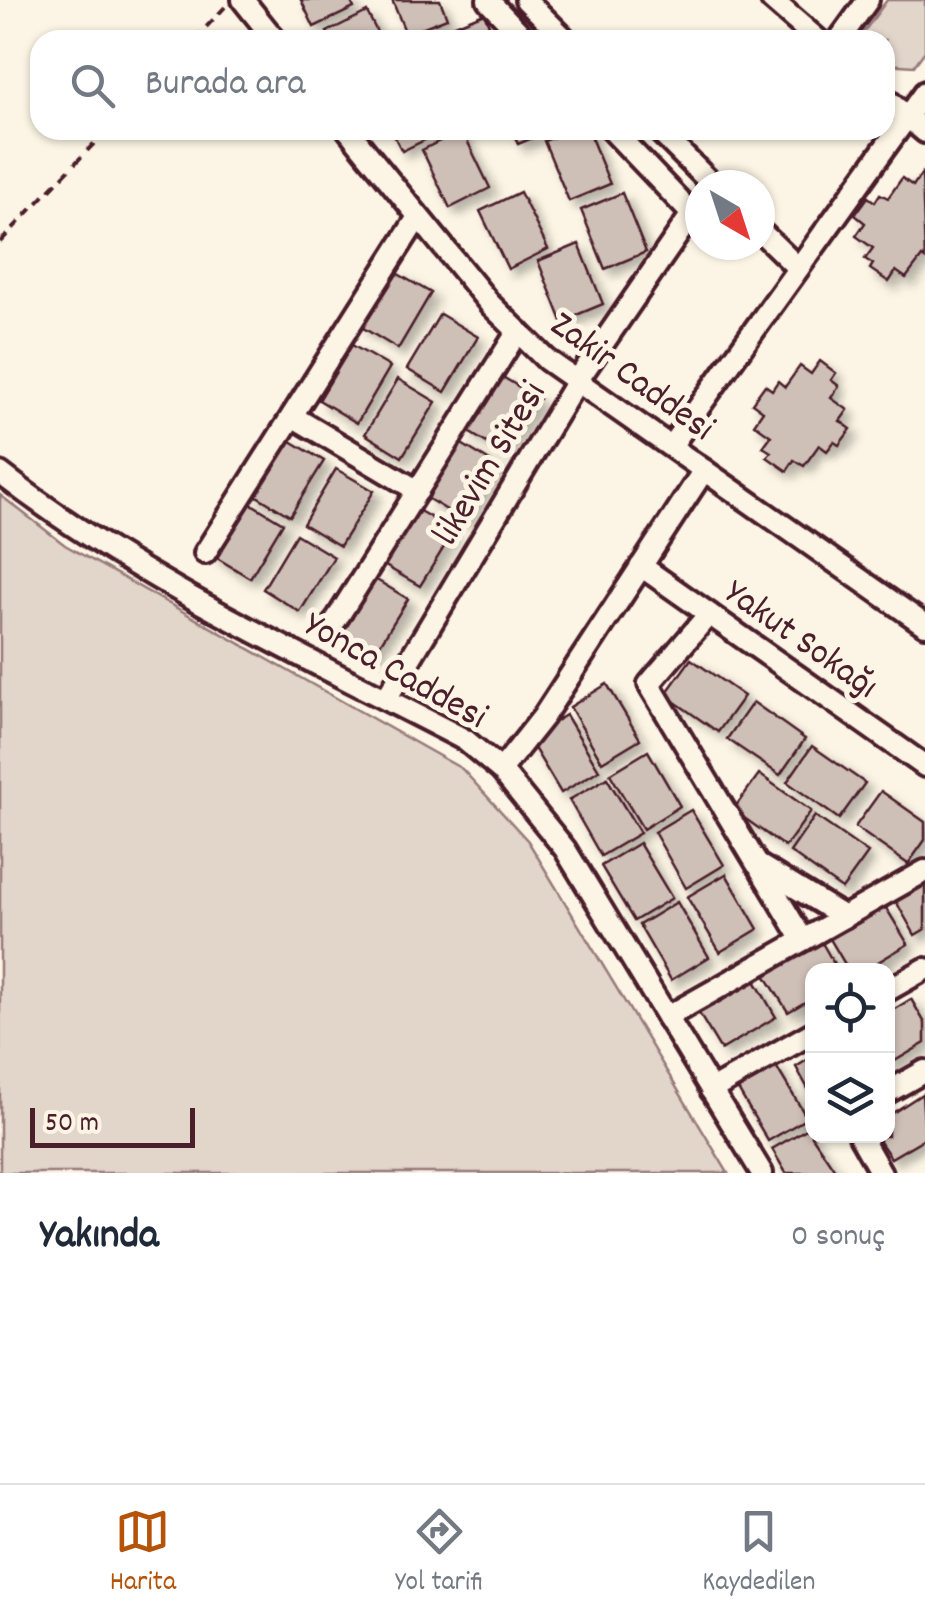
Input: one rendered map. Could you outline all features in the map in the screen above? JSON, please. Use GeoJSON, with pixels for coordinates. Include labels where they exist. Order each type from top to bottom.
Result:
{"type":"FeatureCollection","features":[{"type":"Feature","properties":{"kind":"street"},"geometry":{"type":"LineString","coordinates":[[243,0],[267,30]]}},
{"type":"Feature","properties":{"kind":"street"},"geometry":{"type":"LineString","coordinates":[[488,0],[516,30]]}},
{"type":"Feature","properties":{"kind":"street"},"geometry":{"type":"LineString","coordinates":[[526,0],[556,30]]}},
{"type":"Feature","properties":{"kind":"street"},"geometry":{"type":"LineString","coordinates":[[772,0],[806,30]]}},
{"type":"Feature","properties":{"kind":"street"},"geometry":{"type":"LineString","coordinates":[[846,30],[866,1]]}},
{"type":"Feature","properties":{"kind":"street"},"geometry":{"type":"LineString","coordinates":[[895,134],[925,92]]}},
{"type":"Feature","properties":{"kind":"street"},"geometry":{"type":"LineString","coordinates":[[895,107],[925,132]]}},
{"type":"Feature","properties":{"kind":"street","name":"Zakir Caddesi"},"geometry":{"type":"LineString","coordinates":[[356,140],[518,332],[577,381],[925,625]]}},
{"type":"Feature","properties":{"kind":"street","name":"likevim Sitesi"},"geometry":{"type":"LineString","coordinates":[[386,699],[577,381],[692,214],[622,140]]}},
{"type":"Feature","properties":{"kind":"street"},"geometry":{"type":"LineString","coordinates":[[668,140],[699,170]]}},
{"type":"Feature","properties":{"kind":"street"},"geometry":{"type":"LineString","coordinates":[[670,446],[890,140]]}},
{"type":"Feature","properties":{"kind":"street"},"geometry":{"type":"LineString","coordinates":[[205,553],[418,216]]}},
{"type":"Feature","properties":{"kind":"street"},"geometry":{"type":"LineString","coordinates":[[775,246],[798,268]]}},
{"type":"Feature","properties":{"kind":"street","name":"likevim Sitesi"},"geometry":{"type":"LineString","coordinates":[[336,620],[518,332]]}},
{"type":"Feature","properties":{"kind":"street"},"geometry":{"type":"LineString","coordinates":[[292,416],[418,490]]}},
{"type":"Feature","properties":{"kind":"street"},"geometry":{"type":"LineString","coordinates":[[501,770],[543,717],[704,470]]}},
{"type":"Feature","properties":{"kind":"street","name":"Yonca Caddesi"},"geometry":{"type":"LineString","coordinates":[[0,473],[32,498],[191,596],[464,740],[501,770],[565,849],[762,1173]]}},
{"type":"Feature","properties":{"kind":"street","name":"Yakut Sokağı"},"geometry":{"type":"LineString","coordinates":[[642,566],[925,766]]}},
{"type":"Feature","properties":{"kind":"street"},"geometry":{"type":"LineString","coordinates":[[709,614],[649,684],[803,940]]}},
{"type":"Feature","properties":{"kind":"street"},"geometry":{"type":"LineString","coordinates":[[757,864],[844,917]]}},
{"type":"Feature","properties":{"kind":"street"},"geometry":{"type":"LineString","coordinates":[[667,1017],[925,871]]}},
{"type":"Feature","properties":{"kind":"street"},"geometry":{"type":"LineString","coordinates":[[895,986],[925,969]]}},
{"type":"Feature","properties":{"kind":"street"},"geometry":{"type":"LineString","coordinates":[[711,1090],[805,1036]]}},
{"type":"Feature","properties":{"kind":"street"},"geometry":{"type":"LineString","coordinates":[[895,1088],[925,1071]]}},
{"type":"Feature","properties":{"kind":"street"},"geometry":{"type":"LineString","coordinates":[[864,1143],[881,1173]]}},
{"type":"Feature","properties":{"kind":"path"},"geometry":{"type":"LineString","coordinates":[[204,30],[232,0]]}},
{"type":"Feature","properties":{"kind":"path"},"geometry":{"type":"LineString","coordinates":[[0,242],[97,140]]}},
{"type":"Feature","properties":{"kind":"shaded area"},"geometry":{"type":"Polygon","coordinates":[[[887,0],[925,0],[925,51],[914,66],[895,65],[895,30],[865,30],[887,0]]]}},
{"type":"Feature","properties":{"kind":"shaded area"},"geometry":{"type":"Polygon","coordinates":[[[0,495],[65,545],[462,769],[528,841],[728,1173],[0,1173],[0,495]]]}},
{"type":"Feature","properties":{"kind":"building"},"geometry":{"type":"Polygon","coordinates":[[[301,0],[350,0],[354,8],[314,27],[301,0]]]}},
{"type":"Feature","properties":{"kind":"building"},"geometry":{"type":"Polygon","coordinates":[[[392,0],[440,0],[447,18],[416,30],[404,30],[392,0]]]}},
{"type":"Feature","properties":{"kind":"building"},"geometry":{"type":"Polygon","coordinates":[[[367,12],[376,30],[331,30],[367,12]]]}},
{"type":"Feature","properties":{"kind":"building"},"geometry":{"type":"Polygon","coordinates":[[[484,13],[491,30],[443,30],[484,13]]]}},
{"type":"Feature","properties":{"kind":"building"},"geometry":{"type":"Polygon","coordinates":[[[396,140],[425,140],[402,151],[396,140]]]}},
{"type":"Feature","properties":{"kind":"building"},"geometry":{"type":"Polygon","coordinates":[[[442,140],[467,140],[490,188],[450,208],[422,150],[442,140]]]}},
{"type":"Feature","properties":{"kind":"building"},"geometry":{"type":"Polygon","coordinates":[[[592,140],[610,184],[569,201],[544,141],[592,140]]]}},
{"type":"Feature","properties":{"kind":"building"},"geometry":{"type":"Polygon","coordinates":[[[922,173],[925,259],[922,257],[906,278],[896,271],[889,282],[870,269],[873,264],[865,259],[873,248],[856,236],[865,223],[855,215],[868,197],[875,202],[880,194],[888,198],[902,178],[913,186],[922,173]]]}},
{"type":"Feature","properties":{"kind":"building"},"geometry":{"type":"Polygon","coordinates":[[[520,192],[548,249],[508,269],[480,211],[520,192]]]}},
{"type":"Feature","properties":{"kind":"building"},"geometry":{"type":"Polygon","coordinates":[[[622,193],[646,252],[605,269],[581,210],[622,193]]]}},
{"type":"Feature","properties":{"kind":"building"},"geometry":{"type":"Polygon","coordinates":[[[579,244],[603,304],[562,321],[538,261],[579,244]]]}},
{"type":"Feature","properties":{"kind":"building"},"geometry":{"type":"Polygon","coordinates":[[[393,271],[431,293],[398,349],[360,326],[393,271]]]}},
{"type":"Feature","properties":{"kind":"building"},"geometry":{"type":"Polygon","coordinates":[[[440,314],[478,337],[445,392],[407,369],[440,314]]]}},
{"type":"Feature","properties":{"kind":"building"},"geometry":{"type":"Polygon","coordinates":[[[352,345],[390,367],[357,423],[319,400],[352,345]]]}},
{"type":"Feature","properties":{"kind":"building"},"geometry":{"type":"Polygon","coordinates":[[[820,361],[836,373],[831,380],[839,386],[831,398],[848,410],[840,421],[851,429],[839,445],[834,442],[827,451],[819,445],[804,466],[794,460],[787,471],[767,457],[771,452],[763,447],[771,436],[754,424],[763,411],[752,403],[765,385],[772,390],[778,381],[785,387],[800,366],[811,374],[820,361]]]}},
{"type":"Feature","properties":{"kind":"building"},"geometry":{"type":"Polygon","coordinates":[[[501,376],[539,399],[505,454],[467,431],[501,376]]]}},
{"type":"Feature","properties":{"kind":"building"},"geometry":{"type":"Polygon","coordinates":[[[398,379],[436,402],[402,457],[365,434],[398,379]]]}},
{"type":"Feature","properties":{"kind":"building"},"geometry":{"type":"Polygon","coordinates":[[[286,438],[324,461],[290,516],[252,493],[286,438]]]}},
{"type":"Feature","properties":{"kind":"building"},"geometry":{"type":"Polygon","coordinates":[[[460,443],[498,466],[465,521],[427,498],[460,443]]]}},
{"type":"Feature","properties":{"kind":"building"},"geometry":{"type":"Polygon","coordinates":[[[336,469],[374,491],[340,546],[303,524],[336,469]]]}},
{"type":"Feature","properties":{"kind":"building"},"geometry":{"type":"Polygon","coordinates":[[[245,500],[283,523],[250,578],[212,555],[245,500]]]}},
{"type":"Feature","properties":{"kind":"building"},"geometry":{"type":"Polygon","coordinates":[[[416,509],[454,531],[420,586],[382,564],[416,509]]]}},
{"type":"Feature","properties":{"kind":"building"},"geometry":{"type":"Polygon","coordinates":[[[296,534],[334,557],[300,612],[263,589],[296,534]]]}},
{"type":"Feature","properties":{"kind":"building"},"geometry":{"type":"Polygon","coordinates":[[[370,576],[408,599],[374,654],[336,631],[370,576]]]}},
{"type":"Feature","properties":{"kind":"building"},"geometry":{"type":"Polygon","coordinates":[[[691,659],[744,696],[718,732],[665,695],[691,659]]]}},
{"type":"Feature","properties":{"kind":"building"},"geometry":{"type":"Polygon","coordinates":[[[607,684],[640,739],[602,762],[570,707],[607,684]]]}},
{"type":"Feature","properties":{"kind":"building"},"geometry":{"type":"Polygon","coordinates":[[[753,702],[805,739],[780,775],[727,739],[753,702]]]}},
{"type":"Feature","properties":{"kind":"building"},"geometry":{"type":"Polygon","coordinates":[[[566,715],[599,770],[561,793],[528,738],[566,715]]]}},
{"type":"Feature","properties":{"kind":"building"},"geometry":{"type":"Polygon","coordinates":[[[812,746],[865,783],[839,819],[787,782],[812,746]]]}},
{"type":"Feature","properties":{"kind":"building"},"geometry":{"type":"Polygon","coordinates":[[[648,751],[680,806],[643,829],[610,774],[648,751]]]}},
{"type":"Feature","properties":{"kind":"building"},"geometry":{"type":"Polygon","coordinates":[[[759,774],[811,811],[785,847],[733,810],[759,774]]]}},
{"type":"Feature","properties":{"kind":"building"},"geometry":{"type":"Polygon","coordinates":[[[607,778],[640,833],[601,856],[569,800],[607,778]]]}},
{"type":"Feature","properties":{"kind":"building"},"geometry":{"type":"Polygon","coordinates":[[[881,791],[925,822],[925,840],[908,864],[855,827],[881,791]]]}},
{"type":"Feature","properties":{"kind":"building"},"geometry":{"type":"Polygon","coordinates":[[[691,810],[724,865],[686,888],[654,832],[691,810]]]}},
{"type":"Feature","properties":{"kind":"building"},"geometry":{"type":"Polygon","coordinates":[[[815,816],[868,853],[842,889],[790,852],[815,816]]]}},
{"type":"Feature","properties":{"kind":"building"},"geometry":{"type":"Polygon","coordinates":[[[639,843],[672,898],[634,921],[601,866],[639,843]]]}},
{"type":"Feature","properties":{"kind":"building"},"geometry":{"type":"Polygon","coordinates":[[[726,874],[758,929],[720,952],[687,897],[726,874]]]}},
{"type":"Feature","properties":{"kind":"building"},"geometry":{"type":"Polygon","coordinates":[[[925,878],[925,929],[915,935],[893,896],[925,878]]]}},
{"type":"Feature","properties":{"kind":"building"},"geometry":{"type":"Polygon","coordinates":[[[677,902],[709,957],[671,980],[639,925],[677,902]]]}},
{"type":"Feature","properties":{"kind":"building"},"geometry":{"type":"Polygon","coordinates":[[[885,906],[908,944],[876,963],[844,963],[830,939],[885,906]]]}},
{"type":"Feature","properties":{"kind":"building"},"geometry":{"type":"Polygon","coordinates":[[[821,941],[833,963],[805,963],[805,1002],[788,1012],[765,975],[821,941]]]}},
{"type":"Feature","properties":{"kind":"building"},"geometry":{"type":"Polygon","coordinates":[[[754,979],[776,1017],[721,1050],[698,1012],[754,979]]]}},
{"type":"Feature","properties":{"kind":"building"},"geometry":{"type":"Polygon","coordinates":[[[911,999],[925,1023],[925,1043],[895,1061],[895,1053],[895,1009],[911,999]]]}},
{"type":"Feature","properties":{"kind":"building"},"geometry":{"type":"Polygon","coordinates":[[[805,1061],[805,1083],[796,1067],[805,1061]]]}},
{"type":"Feature","properties":{"kind":"building"},"geometry":{"type":"Polygon","coordinates":[[[774,1063],[805,1119],[768,1141],[736,1086],[774,1063]]]}},
{"type":"Feature","properties":{"kind":"building"},"geometry":{"type":"Polygon","coordinates":[[[922,1094],[925,1138],[891,1158],[881,1143],[895,1143],[895,1111],[922,1094]]]}},
{"type":"Feature","properties":{"kind":"building"},"geometry":{"type":"Polygon","coordinates":[[[805,1130],[805,1143],[817,1143],[837,1173],[786,1173],[772,1149],[805,1130]]]}}]}
